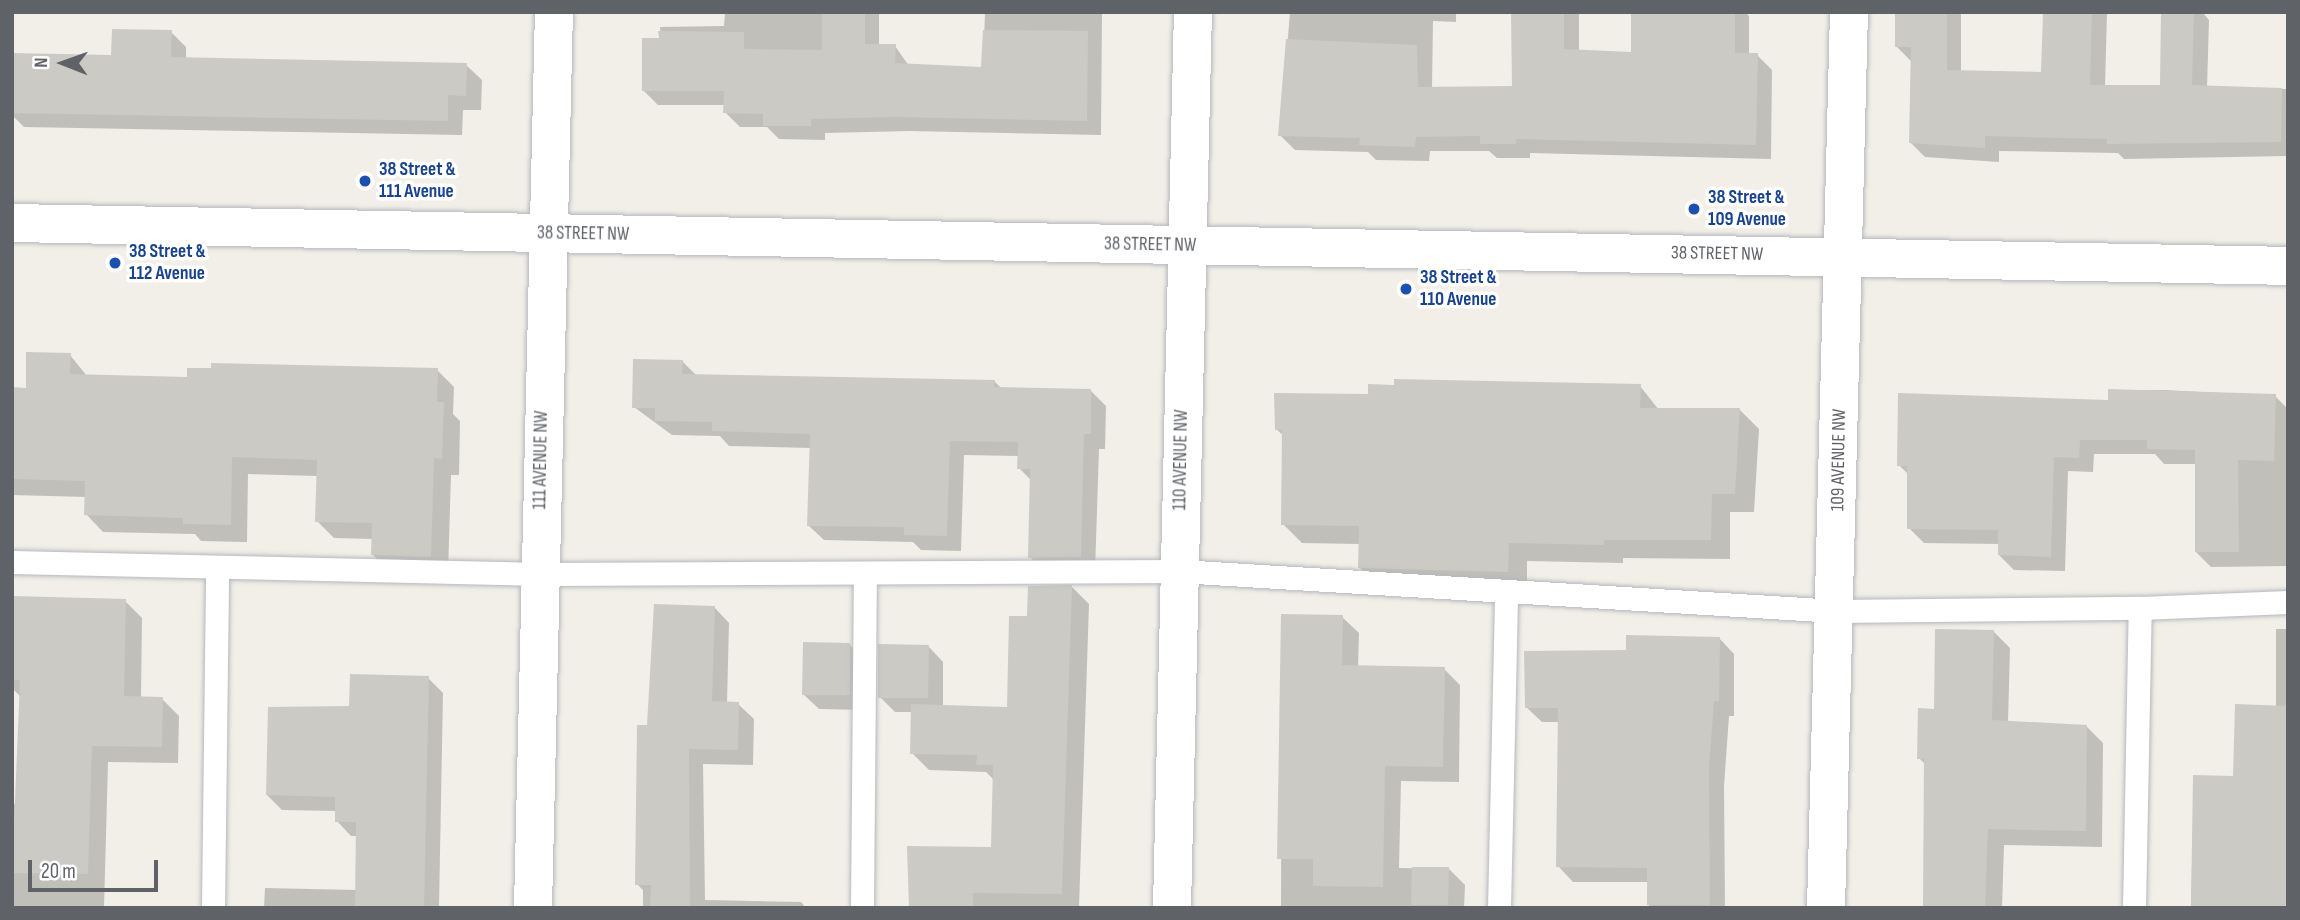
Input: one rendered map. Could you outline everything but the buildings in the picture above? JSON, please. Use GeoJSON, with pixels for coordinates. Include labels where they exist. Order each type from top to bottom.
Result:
{"type":"FeatureCollection","features":[{"type":"Feature","properties":{"kind":"street","name":"111 AVENUE NW"},"geometry":{"type":"LineString","coordinates":[[533,908],[545,233],[554,12]]}},
{"type":"Feature","properties":{"kind":"street","name":"110 AVENUE NW"},"geometry":{"type":"LineString","coordinates":[[1172,908],[1185,245],[1193,12]]}},
{"type":"Feature","properties":{"kind":"street","name":"109 AVENUE NW"},"geometry":{"type":"LineString","coordinates":[[1826,908],[1836,611],[1849,12]]}},
{"type":"Feature","properties":{"kind":"street","name":"38 STREET NW"},"geometry":{"type":"LineString","coordinates":[[12,223],[2288,266]]}},
{"type":"Feature","properties":{"kind":"lane"},"geometry":{"type":"LineString","coordinates":[[12,562],[540,575],[1179,572],[1836,611],[2140,608],[2288,602]]}},
{"type":"Feature","properties":{"kind":"lane"},"geometry":{"type":"LineString","coordinates":[[213,908],[217,567]]}},
{"type":"Feature","properties":{"kind":"lane"},"geometry":{"type":"LineString","coordinates":[[862,908],[865,573]]}},
{"type":"Feature","properties":{"kind":"lane"},"geometry":{"type":"LineString","coordinates":[[1499,908],[1506,591]]}},
{"type":"Feature","properties":{"kind":"lane"},"geometry":{"type":"LineString","coordinates":[[2134,908],[2140,608]]}},
{"type":"Feature","properties":{"kind":"place","name":"38 Street & 111 Avenue"},"geometry":{"type":"Point","coordinates":[365,181]}},
{"type":"Feature","properties":{"kind":"place","name":"38 Street & 109 Avenue"},"geometry":{"type":"Point","coordinates":[1694,209]}},
{"type":"Feature","properties":{"kind":"place","name":"38 Street & 112 Avenue"},"geometry":{"type":"Point","coordinates":[115,263]}},
{"type":"Feature","properties":{"kind":"place","name":"38 Street & 110 Avenue"},"geometry":{"type":"Point","coordinates":[1406,289]}}]}
